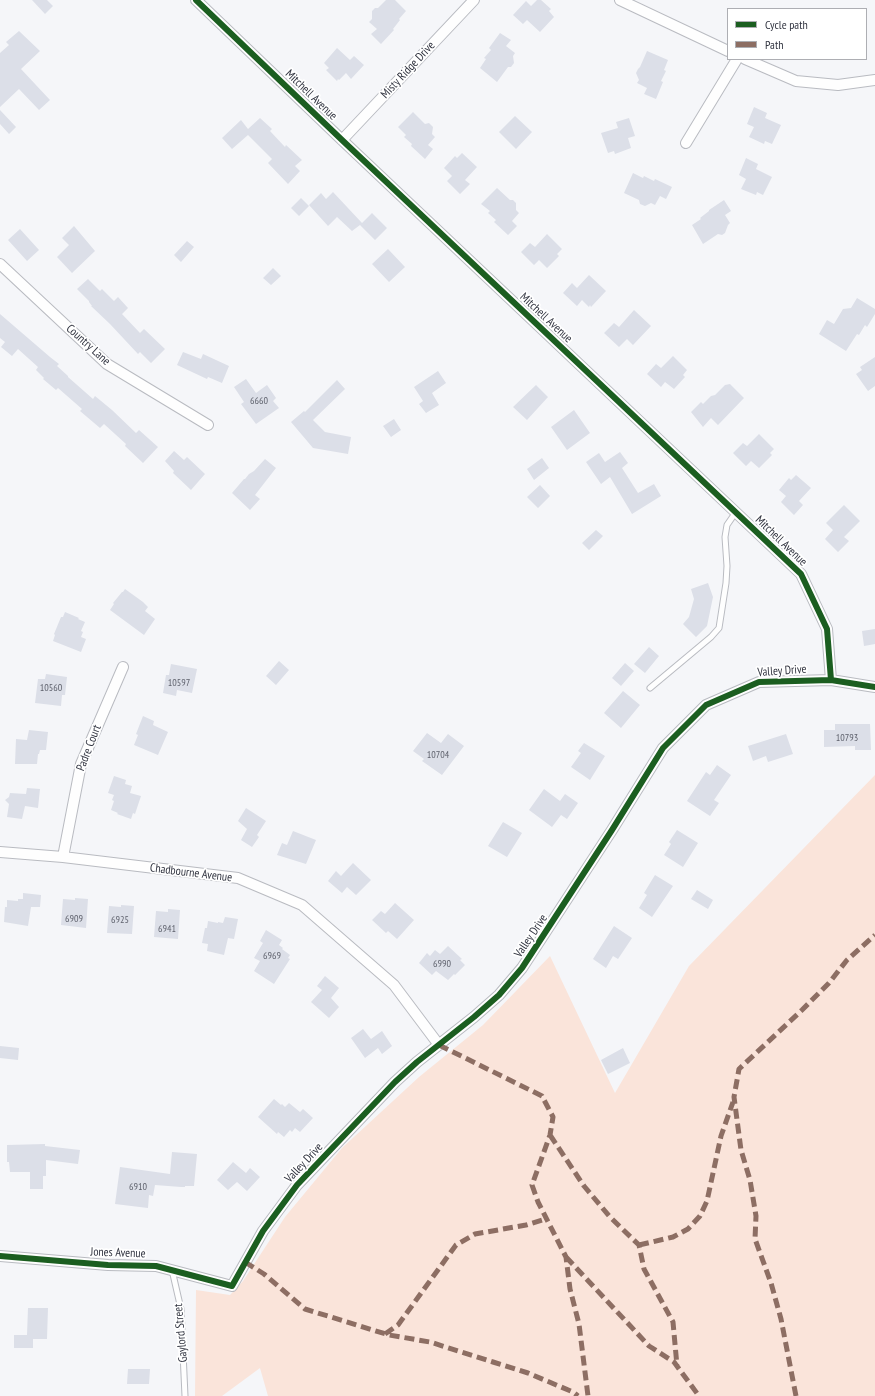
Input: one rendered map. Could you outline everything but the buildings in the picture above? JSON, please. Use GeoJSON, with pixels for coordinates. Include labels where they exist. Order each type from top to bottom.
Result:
{"type":"FeatureCollection","features":[{"type":"Feature","properties":{"kind":"street","name":"Mitchell Avenue"},"geometry":{"type":"LineString","coordinates":[[196,0],[801,574],[827,629],[831,680]]}},
{"type":"Feature","properties":{"kind":"street","name":"Misty Ridge Drive"},"geometry":{"type":"LineString","coordinates":[[342,140],[474,0]]}},
{"type":"Feature","properties":{"kind":"street"},"geometry":{"type":"LineString","coordinates":[[620,0],[727,51]]}},
{"type":"Feature","properties":{"kind":"street"},"geometry":{"type":"LineString","coordinates":[[686,143],[736,60]]}},
{"type":"Feature","properties":{"kind":"street"},"geometry":{"type":"LineString","coordinates":[[746,60],[796,81],[838,85],[875,80]]}},
{"type":"Feature","properties":{"kind":"street","name":"Country Lane"},"geometry":{"type":"LineString","coordinates":[[0,264],[107,364],[208,425]]}},
{"type":"Feature","properties":{"kind":"street","name":"Padre Court"},"geometry":{"type":"LineString","coordinates":[[63,857],[81,764],[123,667]]}},
{"type":"Feature","properties":{"kind":"street","name":"Valley Drive"},"geometry":{"type":"LineString","coordinates":[[232,1286],[263,1231],[297,1185],[395,1082],[417,1062],[499,996],[522,968],[608,837],[663,748],[706,705],[759,682],[831,680],[875,687]]}},
{"type":"Feature","properties":{"kind":"street","name":"Chadbourne Avenue"},"geometry":{"type":"LineString","coordinates":[[0,852],[63,857],[238,878],[302,906],[394,985],[439,1045]]}},
{"type":"Feature","properties":{"kind":"street","name":"Jones Avenue"},"geometry":{"type":"LineString","coordinates":[[0,1256],[108,1265],[156,1266],[232,1286]]}},
{"type":"Feature","properties":{"kind":"lane"},"geometry":{"type":"LineString","coordinates":[[650,688],[712,637],[719,628],[726,583],[727,566],[725,537],[727,525],[736,512]]}},
{"type":"Feature","properties":{"kind":"lane","name":"Gaylord Street"},"geometry":{"type":"LineString","coordinates":[[172,1270],[181,1309],[185,1396]]}},
{"type":"Feature","properties":{"kind":"shaded area"},"geometry":{"type":"Polygon","coordinates":[[[875,775],[875,1396],[268,1396],[260,1368],[222,1396],[195,1396],[196,1290],[230,1295],[243,1281],[285,1217],[342,1148],[419,1077],[483,1025],[550,956],[615,1093],[689,966],[875,775]]]}},
{"type":"Feature","properties":{"kind":"marked path"},"geometry":{"type":"LineString","coordinates":[[796,1396],[781,1319],[771,1283],[755,1239],[756,1216],[750,1180],[741,1150],[734,1097],[739,1069],[802,1010],[829,983],[847,960],[875,935]]}},
{"type":"Feature","properties":{"kind":"marked path"},"geometry":{"type":"LineString","coordinates":[[439,1045],[542,1096],[553,1117],[550,1135],[532,1185],[538,1202],[566,1257],[570,1289],[579,1324],[588,1396]]}},
{"type":"Feature","properties":{"kind":"marked path"},"geometry":{"type":"LineString","coordinates":[[639,1245],[673,1237],[688,1229],[700,1216],[707,1201],[721,1136],[733,1102]]}},
{"type":"Feature","properties":{"kind":"marked path"},"geometry":{"type":"LineString","coordinates":[[550,1135],[584,1186],[610,1217],[639,1245],[644,1269],[673,1322],[677,1366]]}},
{"type":"Feature","properties":{"kind":"marked path"},"geometry":{"type":"LineString","coordinates":[[385,1334],[398,1325],[456,1245],[475,1234],[526,1225],[546,1219]]}},
{"type":"Feature","properties":{"kind":"marked path"},"geometry":{"type":"LineString","coordinates":[[566,1257],[649,1346],[674,1362],[699,1396]]}},
{"type":"Feature","properties":{"kind":"marked path"},"geometry":{"type":"LineString","coordinates":[[245,1262],[264,1274],[305,1309],[389,1335],[430,1342],[528,1373],[573,1392],[578,1396]]}},
{"type":"Feature","properties":{"kind":"cycle path"},"geometry":{"type":"LineString","coordinates":[[196,0],[801,574],[827,629],[831,680]]}},
{"type":"Feature","properties":{"kind":"cycle path"},"geometry":{"type":"LineString","coordinates":[[0,1256],[108,1265],[156,1266],[232,1286],[263,1231],[297,1185],[395,1082],[417,1062],[474,1017],[499,995],[522,968],[612,830],[663,748],[706,705],[759,682],[831,680],[875,687]]}}]}
